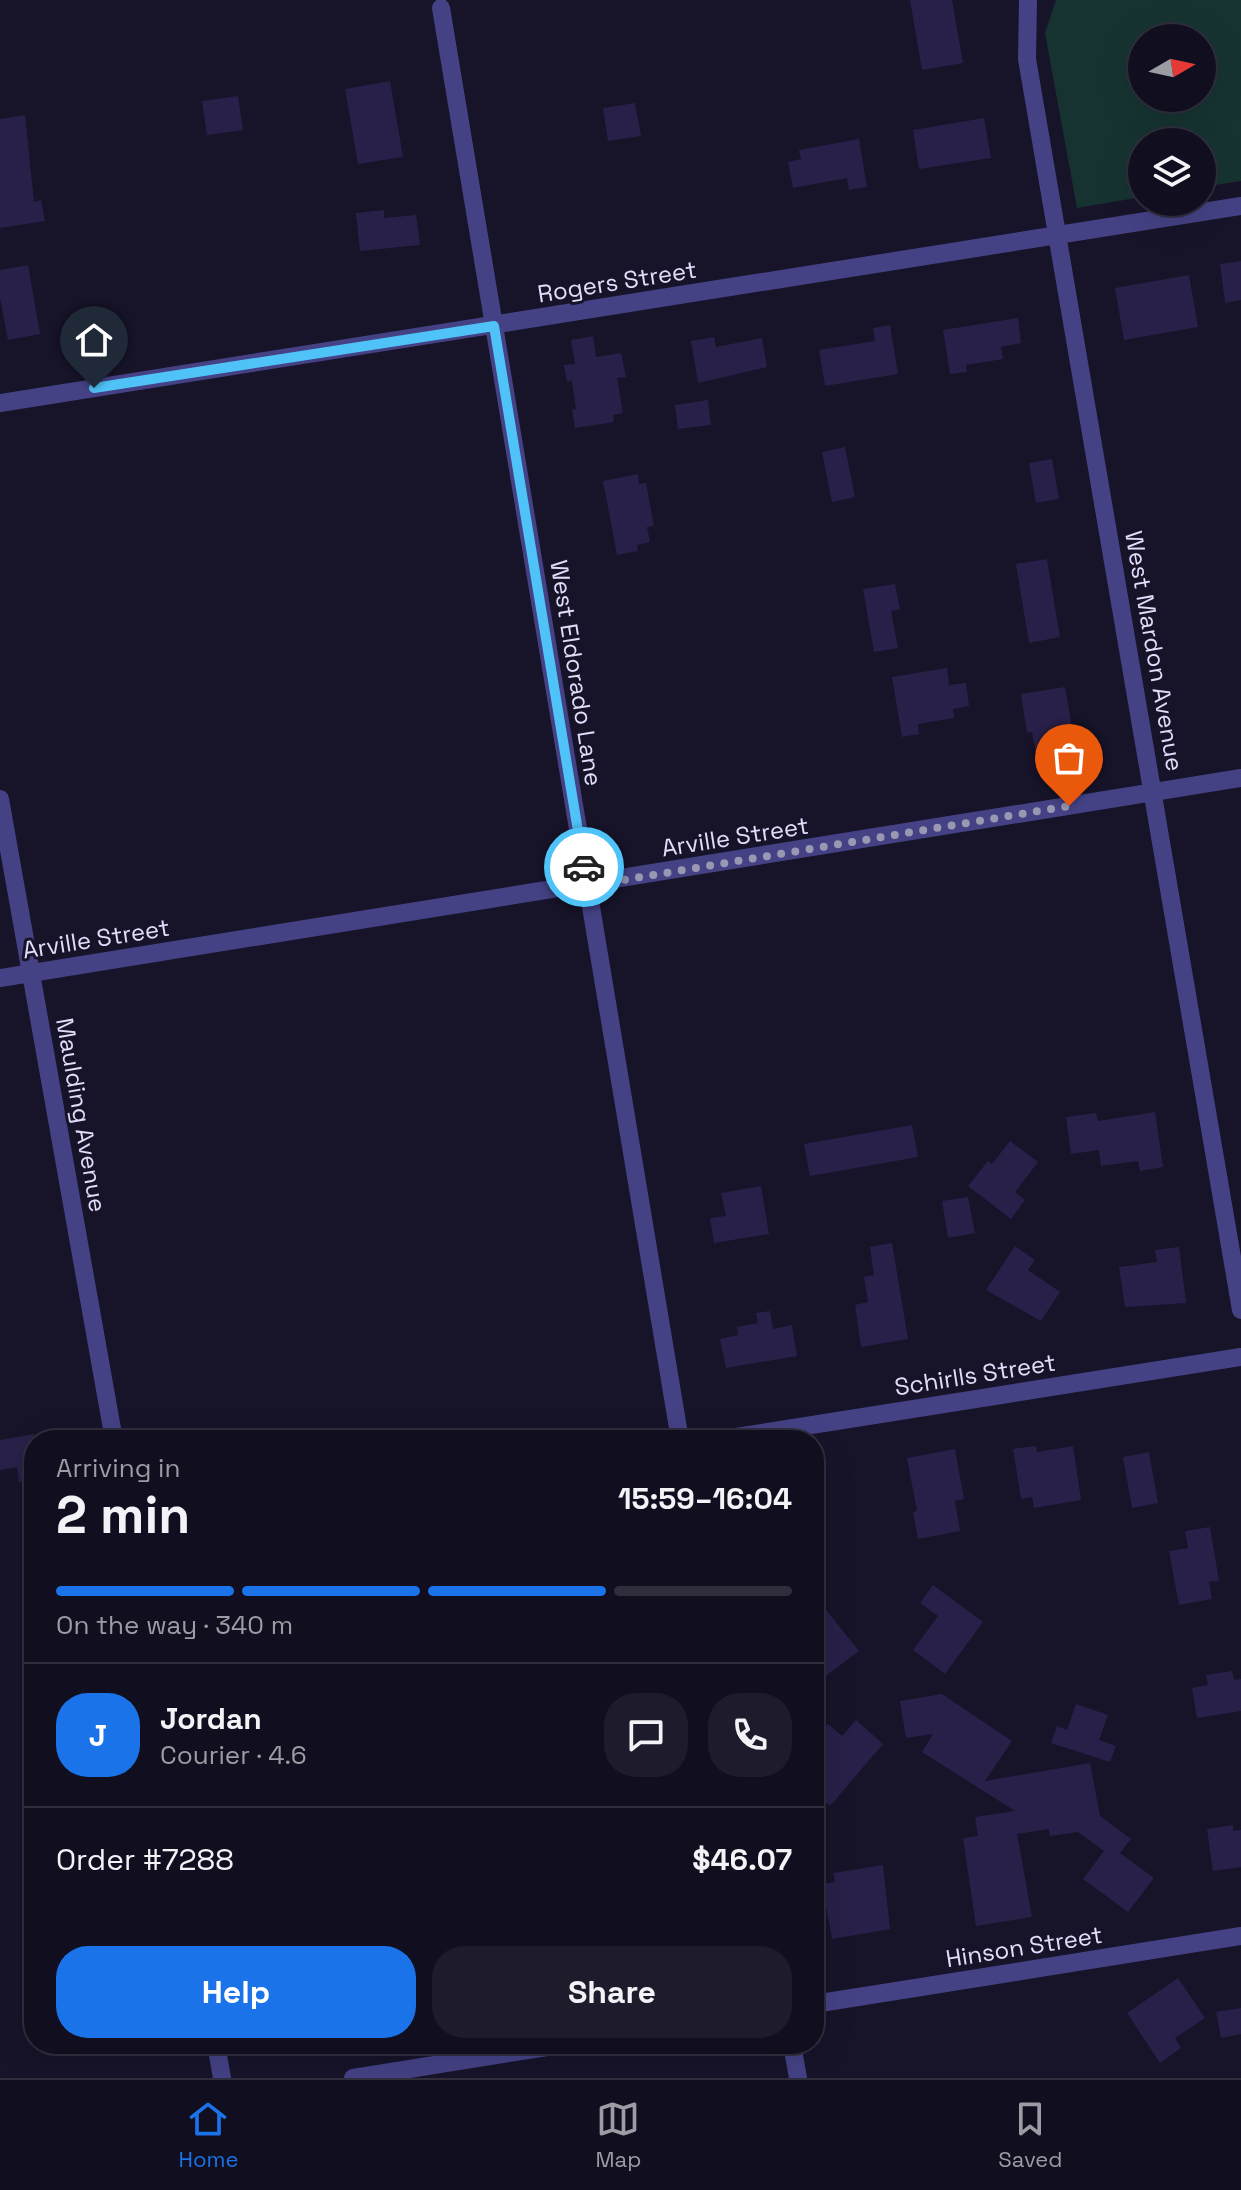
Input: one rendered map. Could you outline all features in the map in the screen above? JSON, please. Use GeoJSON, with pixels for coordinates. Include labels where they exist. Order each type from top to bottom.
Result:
{"type":"FeatureCollection","features":[{"type":"Feature","properties":{"kind":"street","name":"West Mardon Avenue"},"geometry":{"type":"LineString","coordinates":[[1028,0],[1027,59],[1241,1310]]}},
{"type":"Feature","properties":{"kind":"street","name":"West Eldorado Lane"},"geometry":{"type":"LineString","coordinates":[[441,8],[678,1430]]}},
{"type":"Feature","properties":{"kind":"street","name":"Rogers Street"},"geometry":{"type":"LineString","coordinates":[[0,403],[1241,206]]}},
{"type":"Feature","properties":{"kind":"street","name":"Arville Street"},"geometry":{"type":"LineString","coordinates":[[0,978],[587,886],[1241,778]]}},
{"type":"Feature","properties":{"kind":"street","name":"Maulding Avenue"},"geometry":{"type":"LineString","coordinates":[[0,799],[112,1430]]}},
{"type":"Feature","properties":{"kind":"street","name":"Schirlls Street"},"geometry":{"type":"LineString","coordinates":[[780,1430],[1241,1357]]}},
{"type":"Feature","properties":{"kind":"street","name":"Hinson Street"},"geometry":{"type":"LineString","coordinates":[[824,2002],[1241,1936]]}},
{"type":"Feature","properties":{"kind":"street"},"geometry":{"type":"LineString","coordinates":[[218,2054],[222,2078]]}},
{"type":"Feature","properties":{"kind":"street"},"geometry":{"type":"LineString","coordinates":[[353,2078],[503,2054]]}},
{"type":"Feature","properties":{"kind":"street"},"geometry":{"type":"LineString","coordinates":[[794,2054],[798,2078]]}},
{"type":"Feature","properties":{"kind":"green space"},"geometry":{"type":"Polygon","coordinates":[[[1056,0],[1241,0],[1241,181],[1216,185],[1216,128],[1128,128],[1128,199],[1077,208],[1045,33],[1056,0]]]}},
{"type":"Feature","properties":{"kind":"building"},"geometry":{"type":"Polygon","coordinates":[[[910,0],[952,0],[963,63],[922,70],[910,0]]]}},
{"type":"Feature","properties":{"kind":"building"},"geometry":{"type":"Polygon","coordinates":[[[390,81],[403,157],[358,164],[345,89],[390,81]]]}},
{"type":"Feature","properties":{"kind":"building"},"geometry":{"type":"Polygon","coordinates":[[[238,96],[243,130],[207,135],[202,101],[238,96]]]}},
{"type":"Feature","properties":{"kind":"building"},"geometry":{"type":"Polygon","coordinates":[[[635,103],[641,136],[608,141],[603,108],[635,103]]]}},
{"type":"Feature","properties":{"kind":"building"},"geometry":{"type":"Polygon","coordinates":[[[25,115],[34,202],[41,200],[45,221],[0,228],[0,119],[25,115]]]}},
{"type":"Feature","properties":{"kind":"building"},"geometry":{"type":"Polygon","coordinates":[[[984,118],[991,158],[919,169],[913,130],[984,118]]]}},
{"type":"Feature","properties":{"kind":"building"},"geometry":{"type":"Polygon","coordinates":[[[859,139],[867,187],[849,190],[847,178],[793,188],[788,162],[801,159],[799,150],[859,139]]]}},
{"type":"Feature","properties":{"kind":"building"},"geometry":{"type":"Polygon","coordinates":[[[384,210],[384,218],[416,215],[420,245],[360,251],[356,213],[384,210]]]}},
{"type":"Feature","properties":{"kind":"building"},"geometry":{"type":"Polygon","coordinates":[[[1241,261],[1241,300],[1225,303],[1220,264],[1241,261]]]}},
{"type":"Feature","properties":{"kind":"building"},"geometry":{"type":"Polygon","coordinates":[[[28,265],[40,334],[8,340],[0,298],[0,270],[28,265]]]}},
{"type":"Feature","properties":{"kind":"building"},"geometry":{"type":"Polygon","coordinates":[[[1189,275],[1198,327],[1124,340],[1115,288],[1189,275]]]}},
{"type":"Feature","properties":{"kind":"building"},"geometry":{"type":"Polygon","coordinates":[[[1018,318],[1021,343],[1001,347],[1003,359],[966,365],[967,372],[950,374],[943,330],[1018,318]]]}},
{"type":"Feature","properties":{"kind":"building"},"geometry":{"type":"Polygon","coordinates":[[[890,325],[898,374],[825,386],[819,350],[875,341],[873,328],[890,325]]]}},
{"type":"Feature","properties":{"kind":"building"},"geometry":{"type":"Polygon","coordinates":[[[593,336],[596,357],[621,353],[626,377],[617,378],[623,413],[613,415],[614,422],[575,428],[572,381],[567,382],[564,365],[575,364],[571,340],[593,336]]]}},
{"type":"Feature","properties":{"kind":"building"},"geometry":{"type":"Polygon","coordinates":[[[714,337],[716,347],[762,338],[767,367],[698,383],[691,341],[714,337]]]}},
{"type":"Feature","properties":{"kind":"building"},"geometry":{"type":"Polygon","coordinates":[[[708,400],[711,425],[678,429],[675,405],[708,400]]]}},
{"type":"Feature","properties":{"kind":"building"},"geometry":{"type":"Polygon","coordinates":[[[845,447],[855,497],[832,502],[822,452],[845,447]]]}},
{"type":"Feature","properties":{"kind":"building"},"geometry":{"type":"Polygon","coordinates":[[[1052,459],[1059,499],[1036,503],[1029,463],[1052,459]]]}},
{"type":"Feature","properties":{"kind":"building"},"geometry":{"type":"Polygon","coordinates":[[[638,474],[639,484],[646,483],[654,526],[647,527],[650,542],[637,545],[638,551],[617,555],[603,481],[638,474]]]}},
{"type":"Feature","properties":{"kind":"building"},"geometry":{"type":"Polygon","coordinates":[[[1047,559],[1060,637],[1029,643],[1016,564],[1047,559]]]}},
{"type":"Feature","properties":{"kind":"building"},"geometry":{"type":"Polygon","coordinates":[[[895,584],[900,609],[891,611],[898,648],[874,652],[863,589],[895,584]]]}},
{"type":"Feature","properties":{"kind":"building"},"geometry":{"type":"Polygon","coordinates":[[[947,668],[949,685],[966,683],[969,706],[953,709],[954,718],[918,724],[919,734],[902,737],[892,677],[947,668]]]}},
{"type":"Feature","properties":{"kind":"building"},"geometry":{"type":"Polygon","coordinates":[[[1065,687],[1072,727],[1054,730],[1057,750],[1036,754],[1032,732],[1027,733],[1021,694],[1065,687]]]}},
{"type":"Feature","properties":{"kind":"building"},"geometry":{"type":"Polygon","coordinates":[[[1155,1112],[1163,1167],[1140,1171],[1138,1161],[1101,1166],[1099,1150],[1071,1154],[1066,1117],[1096,1113],[1098,1121],[1155,1112]]]}},
{"type":"Feature","properties":{"kind":"building"},"geometry":{"type":"Polygon","coordinates":[[[912,1125],[918,1157],[810,1176],[804,1144],[912,1125]]]}},
{"type":"Feature","properties":{"kind":"building"},"geometry":{"type":"Polygon","coordinates":[[[1010,1141],[1038,1162],[1015,1192],[1025,1200],[1011,1219],[968,1186],[988,1161],[992,1164],[1010,1141]]]}},
{"type":"Feature","properties":{"kind":"building"},"geometry":{"type":"Polygon","coordinates":[[[761,1186],[769,1234],[714,1243],[710,1218],[726,1216],[721,1193],[761,1186]]]}},
{"type":"Feature","properties":{"kind":"building"},"geometry":{"type":"Polygon","coordinates":[[[968,1197],[975,1233],[948,1238],[942,1201],[968,1197]]]}},
{"type":"Feature","properties":{"kind":"building"},"geometry":{"type":"Polygon","coordinates":[[[892,1243],[908,1339],[861,1347],[855,1305],[868,1302],[864,1277],[874,1275],[870,1247],[892,1243]]]}},
{"type":"Feature","properties":{"kind":"building"},"geometry":{"type":"Polygon","coordinates":[[[1015,1246],[1035,1260],[1028,1270],[1060,1292],[1041,1321],[986,1290],[1015,1246]]]}},
{"type":"Feature","properties":{"kind":"building"},"geometry":{"type":"Polygon","coordinates":[[[1179,1247],[1186,1303],[1125,1307],[1119,1267],[1157,1262],[1155,1250],[1179,1247]]]}},
{"type":"Feature","properties":{"kind":"building"},"geometry":{"type":"Polygon","coordinates":[[[770,1311],[773,1329],[792,1325],[797,1356],[726,1368],[720,1339],[738,1335],[737,1327],[758,1323],[756,1313],[770,1311]]]}},
{"type":"Feature","properties":{"kind":"building"},"geometry":{"type":"Polygon","coordinates":[[[24,1436],[24,1481],[19,1482],[17,1467],[0,1470],[0,1440],[24,1436]]]}},
{"type":"Feature","properties":{"kind":"building"},"geometry":{"type":"Polygon","coordinates":[[[1036,1446],[1037,1452],[1073,1446],[1081,1500],[1034,1508],[1032,1497],[1021,1499],[1013,1449],[1036,1446]]]}},
{"type":"Feature","properties":{"kind":"building"},"geometry":{"type":"Polygon","coordinates":[[[955,1449],[964,1499],[955,1501],[960,1531],[918,1539],[913,1512],[917,1511],[907,1458],[955,1449]]]}},
{"type":"Feature","properties":{"kind":"building"},"geometry":{"type":"Polygon","coordinates":[[[1149,1452],[1158,1503],[1132,1508],[1123,1457],[1149,1452]]]}},
{"type":"Feature","properties":{"kind":"building"},"geometry":{"type":"Polygon","coordinates":[[[1210,1527],[1219,1581],[1209,1582],[1212,1599],[1179,1605],[1169,1551],[1188,1548],[1185,1531],[1210,1527]]]}},
{"type":"Feature","properties":{"kind":"building"},"geometry":{"type":"Polygon","coordinates":[[[933,1585],[983,1622],[945,1674],[913,1650],[938,1616],[920,1603],[933,1585]]]}},
{"type":"Feature","properties":{"kind":"building"},"geometry":{"type":"Polygon","coordinates":[[[824,1607],[859,1651],[824,1677],[824,1607]]]}},
{"type":"Feature","properties":{"kind":"building"},"geometry":{"type":"Polygon","coordinates":[[[1232,1671],[1234,1680],[1241,1679],[1241,1711],[1197,1718],[1192,1688],[1208,1685],[1206,1675],[1232,1671]]]}},
{"type":"Feature","properties":{"kind":"building"},"geometry":{"type":"Polygon","coordinates":[[[942,1694],[1012,1741],[985,1781],[1090,1763],[1100,1816],[1131,1839],[1120,1853],[1154,1878],[1128,1912],[1083,1879],[1104,1851],[1078,1832],[1050,1836],[1049,1829],[1017,1834],[1032,1917],[976,1926],[963,1838],[978,1836],[975,1817],[1015,1811],[922,1752],[933,1734],[906,1738],[900,1701],[942,1694]]]}},
{"type":"Feature","properties":{"kind":"building"},"geometry":{"type":"Polygon","coordinates":[[[1076,1704],[1108,1715],[1099,1740],[1116,1746],[1110,1762],[1051,1743],[1057,1726],[1067,1730],[1076,1704]]]}},
{"type":"Feature","properties":{"kind":"building"},"geometry":{"type":"Polygon","coordinates":[[[856,1720],[883,1744],[830,1806],[824,1801],[824,1728],[828,1724],[842,1736],[856,1720]]]}},
{"type":"Feature","properties":{"kind":"building"},"geometry":{"type":"Polygon","coordinates":[[[1233,1825],[1233,1831],[1241,1830],[1241,1867],[1213,1871],[1207,1829],[1233,1825]]]}},
{"type":"Feature","properties":{"kind":"building"},"geometry":{"type":"Polygon","coordinates":[[[883,1865],[890,1929],[832,1939],[824,1884],[835,1882],[833,1873],[883,1865]]]}},
{"type":"Feature","properties":{"kind":"building"},"geometry":{"type":"Polygon","coordinates":[[[1178,1978],[1205,2018],[1175,2038],[1181,2048],[1160,2063],[1127,2013],[1178,1978]]]}},
{"type":"Feature","properties":{"kind":"building"},"geometry":{"type":"Polygon","coordinates":[[[1241,2008],[1241,2034],[1221,2038],[1216,2012],[1241,2008]]]}},
{"type":"Feature","properties":{"kind":"way so far"},"geometry":{"type":"LineString","coordinates":[[584,867],[587,886],[1069,806]]}},
{"type":"Feature","properties":{"kind":"route"},"geometry":{"type":"LineString","coordinates":[[94,388],[494,326],[584,867]]}}]}
